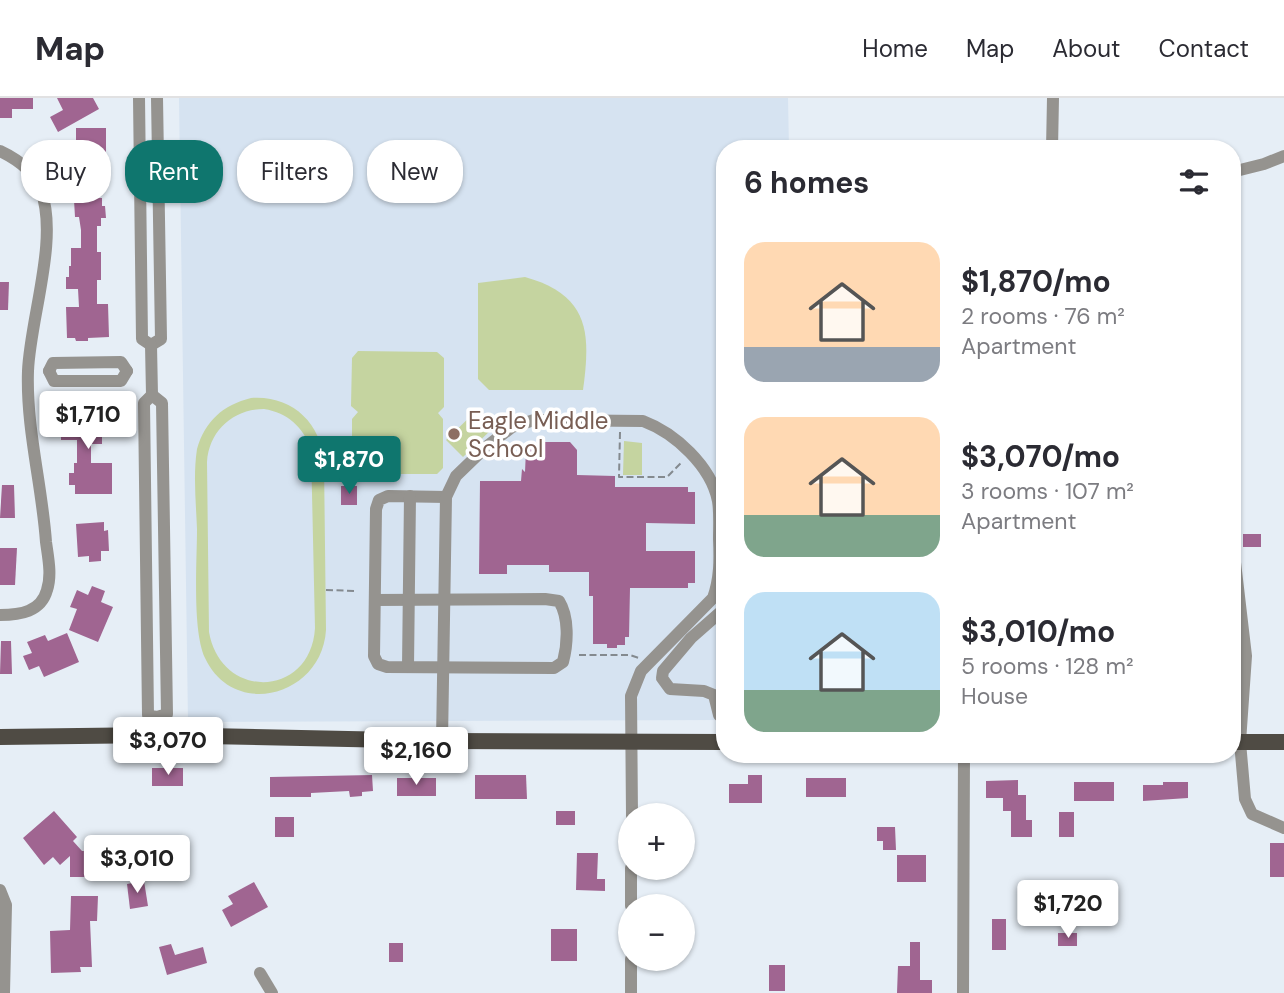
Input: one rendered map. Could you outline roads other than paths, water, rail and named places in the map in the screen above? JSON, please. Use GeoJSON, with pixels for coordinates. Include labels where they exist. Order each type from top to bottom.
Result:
{"type":"FeatureCollection","features":[{"type":"Feature","properties":{"kind":"main road"},"geometry":{"type":"LineString","coordinates":[[0,737],[157,735],[442,741],[716,742]]}},
{"type":"Feature","properties":{"kind":"main road"},"geometry":{"type":"LineString","coordinates":[[1241,742],[1284,743]]}},
{"type":"Feature","properties":{"kind":"street"},"geometry":{"type":"LineString","coordinates":[[139,98],[142,340],[151,345]]}},
{"type":"Feature","properties":{"kind":"street"},"geometry":{"type":"LineString","coordinates":[[151,345],[161,339],[157,98]]}},
{"type":"Feature","properties":{"kind":"street"},"geometry":{"type":"LineString","coordinates":[[1052,140],[1053,98]]}},
{"type":"Feature","properties":{"kind":"street"},"geometry":{"type":"LineString","coordinates":[[0,151],[25,165],[41,190],[46,222],[45,250],[28,371],[31,421],[45,518],[49,580],[47,592],[39,605],[16,615],[0,615]]}},
{"type":"Feature","properties":{"kind":"street"},"geometry":{"type":"LineString","coordinates":[[1241,170],[1284,156]]}},
{"type":"Feature","properties":{"kind":"street"},"geometry":{"type":"LineString","coordinates":[[151,345],[152,396]]}},
{"type":"Feature","properties":{"kind":"street"},"geometry":{"type":"LineString","coordinates":[[49,371],[53,363],[121,362],[127,372]]}},
{"type":"Feature","properties":{"kind":"street"},"geometry":{"type":"LineString","coordinates":[[28,371],[49,371]]}},
{"type":"Feature","properties":{"kind":"street"},"geometry":{"type":"LineString","coordinates":[[49,371],[54,381],[121,381],[127,372]]}},
{"type":"Feature","properties":{"kind":"street"},"geometry":{"type":"LineString","coordinates":[[127,372],[151,371]]}},
{"type":"Feature","properties":{"kind":"street"},"geometry":{"type":"LineString","coordinates":[[152,396],[162,403],[167,700],[167,714],[157,717],[148,715],[144,403],[152,396]]}},
{"type":"Feature","properties":{"kind":"street"},"geometry":{"type":"LineString","coordinates":[[442,741],[446,497],[456,476],[486,447],[512,427],[534,420],[643,421],[660,428],[699,463],[712,482],[716,495]]}},
{"type":"Feature","properties":{"kind":"street"},"geometry":{"type":"LineString","coordinates":[[375,600],[559,601],[565,611],[566,650],[563,662],[554,668],[387,667],[378,664],[374,656],[376,509],[379,500],[387,496],[446,497]]}},
{"type":"Feature","properties":{"kind":"street"},"geometry":{"type":"LineString","coordinates":[[408,667],[411,496]]}},
{"type":"Feature","properties":{"kind":"street"},"geometry":{"type":"LineString","coordinates":[[632,803],[631,696],[641,671],[713,598],[716,590]]}},
{"type":"Feature","properties":{"kind":"street"},"geometry":{"type":"LineString","coordinates":[[1241,614],[1246,656],[1241,699]]}},
{"type":"Feature","properties":{"kind":"street"},"geometry":{"type":"LineString","coordinates":[[716,616],[691,638],[663,671],[662,678],[670,690],[704,691],[714,695],[716,703]]}},
{"type":"Feature","properties":{"kind":"street"},"geometry":{"type":"LineString","coordinates":[[157,717],[157,735]]}},
{"type":"Feature","properties":{"kind":"street"},"geometry":{"type":"LineString","coordinates":[[962,993],[964,763]]}},
{"type":"Feature","properties":{"kind":"street"},"geometry":{"type":"LineString","coordinates":[[1239,763],[1245,799],[1252,814],[1284,828]]}},
{"type":"Feature","properties":{"kind":"street"},"geometry":{"type":"LineString","coordinates":[[0,890],[6,905],[5,993]]}},
{"type":"Feature","properties":{"kind":"street"},"geometry":{"type":"LineString","coordinates":[[631,971],[631,993]]}},
{"type":"Feature","properties":{"kind":"street"},"geometry":{"type":"LineString","coordinates":[[260,973],[272,993]]}},
{"type":"Feature","properties":{"kind":"place","name":"Eagle Middle School"},"geometry":{"type":"Point","coordinates":[454,434]}}]}
